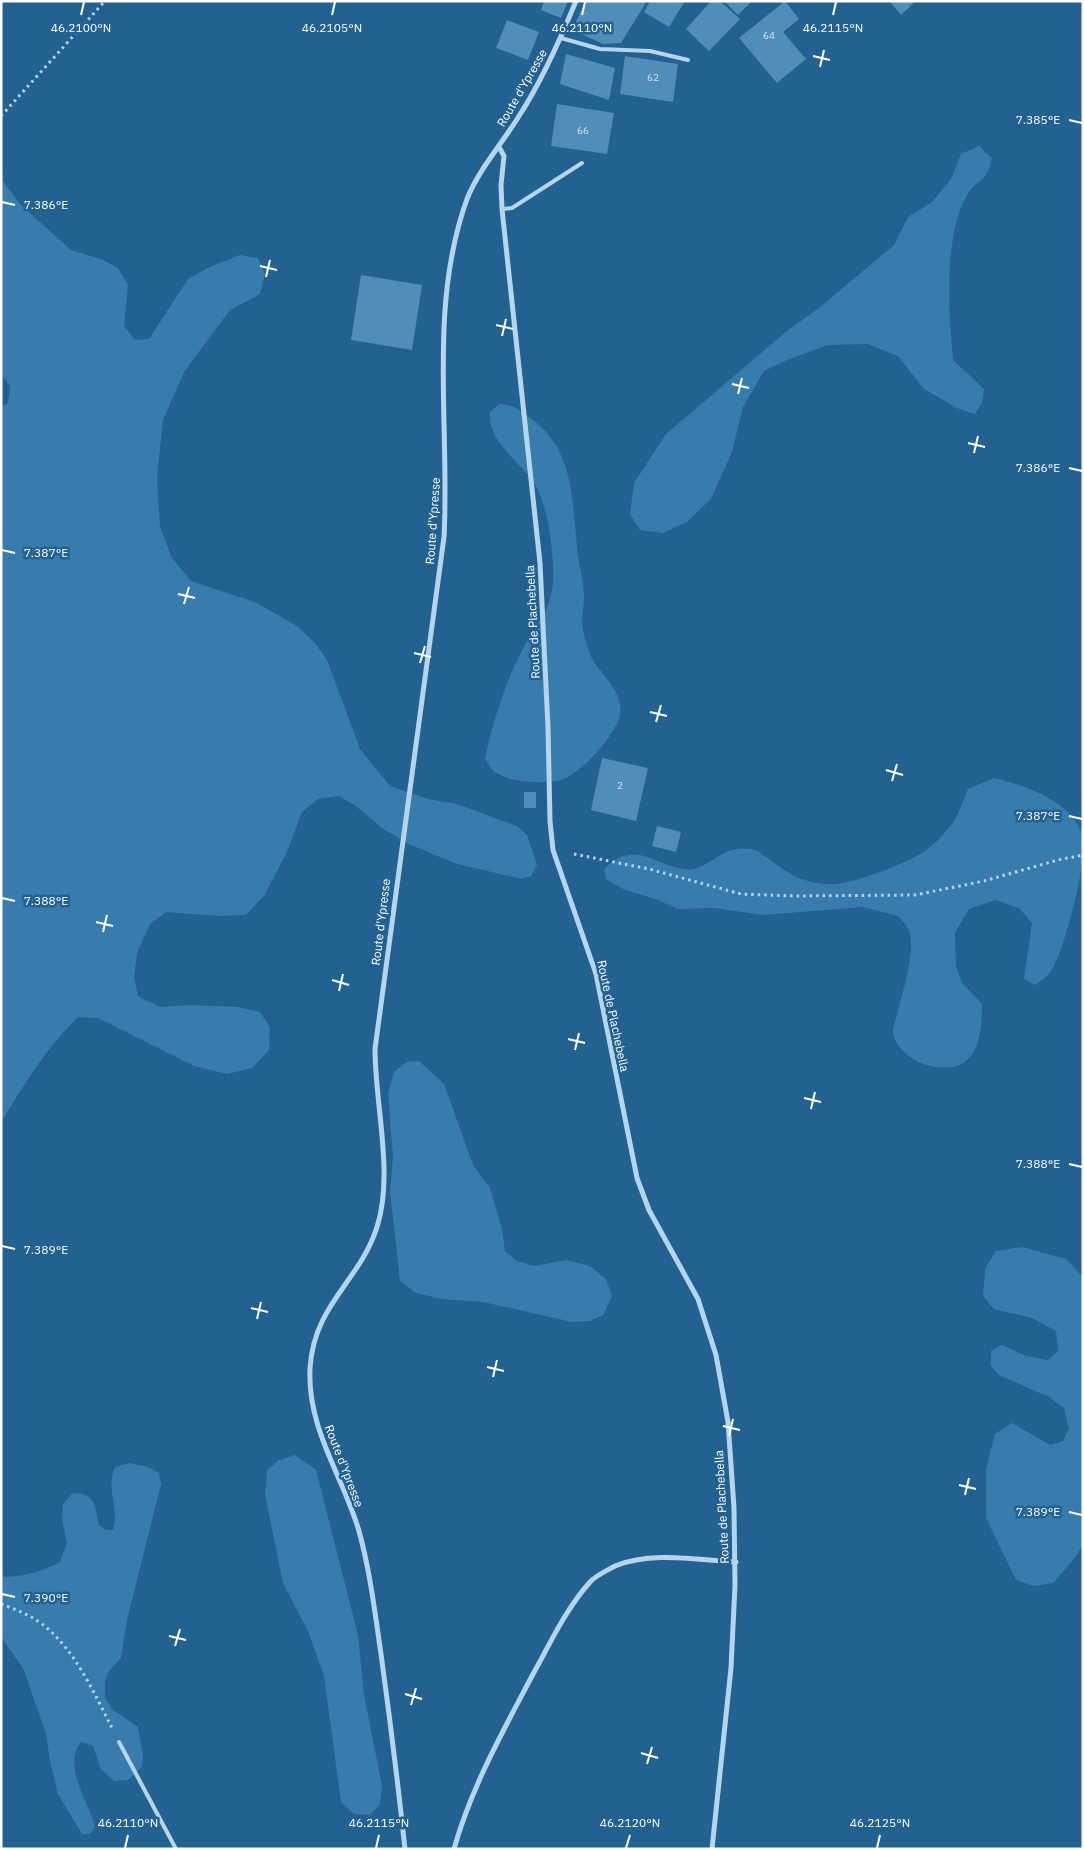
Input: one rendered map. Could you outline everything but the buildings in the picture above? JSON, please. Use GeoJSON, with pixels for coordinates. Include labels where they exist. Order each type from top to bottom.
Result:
{"type":"FeatureCollection","features":[{"type":"Feature","properties":{"kind":"street","name":"Route d'Ypresse"},"geometry":{"type":"LineString","coordinates":[[405,1849],[372,1591],[358,1530],[326,1453],[319,1430],[313,1406],[310,1370],[313,1343],[322,1317],[369,1247],[377,1228],[384,1201],[385,1178],[375,1078],[376,1049],[444,537],[447,486],[445,294],[450,261],[468,199],[481,170],[521,114],[561,38],[576,1]]}},
{"type":"Feature","properties":{"kind":"street","name":"Route de Plachebella"},"geometry":{"type":"LineString","coordinates":[[499,147],[504,156],[500,185],[502,209],[540,563],[548,727],[550,821],[554,850],[596,974],[637,1178],[650,1210],[698,1299],[716,1356],[728,1422],[736,1562],[731,1668],[712,1849]]}},
{"type":"Feature","properties":{"kind":"street"},"geometry":{"type":"LineString","coordinates":[[454,1849],[478,1784],[514,1711],[566,1614],[591,1580],[614,1567],[633,1561],[653,1558],[736,1562]]}},
{"type":"Feature","properties":{"kind":"lane"},"geometry":{"type":"LineString","coordinates":[[561,38],[600,49],[650,51],[688,60]]}},
{"type":"Feature","properties":{"kind":"lane"},"geometry":{"type":"LineString","coordinates":[[502,209],[512,208],[582,163]]}},
{"type":"Feature","properties":{"kind":"lane"},"geometry":{"type":"LineString","coordinates":[[119,1742],[176,1849]]}},
{"type":"Feature","properties":{"kind":"path"},"geometry":{"type":"LineString","coordinates":[[2,115],[104,1]]}},
{"type":"Feature","properties":{"kind":"path"},"geometry":{"type":"LineString","coordinates":[[554,850],[649,869],[741,894],[794,896],[915,895],[984,881],[1058,860],[1083,856]]}},
{"type":"Feature","properties":{"kind":"path"},"geometry":{"type":"LineString","coordinates":[[1,1604],[22,1611],[48,1628],[82,1671],[119,1742]]}},
{"type":"Feature","properties":{"kind":"shaded area"},"geometry":{"type":"Polygon","coordinates":[[[979,146],[992,158],[990,167],[984,177],[971,189],[959,212],[954,232],[949,276],[953,360],[984,389],[982,403],[975,414],[957,408],[924,389],[898,356],[868,344],[828,345],[789,359],[764,371],[743,407],[732,452],[711,499],[687,522],[663,533],[640,530],[630,514],[634,483],[666,434],[788,330],[819,308],[894,245],[908,217],[932,202],[951,179],[961,154],[979,146]]]}},
{"type":"Feature","properties":{"kind":"shaded area"},"geometry":{"type":"Polygon","coordinates":[[[1,155],[3,181],[20,204],[71,250],[103,260],[118,268],[128,285],[124,326],[135,340],[149,339],[188,279],[210,267],[240,255],[258,258],[265,274],[260,294],[230,310],[184,372],[163,420],[157,477],[160,527],[172,558],[191,581],[255,602],[297,626],[315,643],[327,660],[360,749],[390,786],[428,799],[457,804],[517,826],[527,835],[537,865],[531,876],[522,879],[457,864],[411,845],[383,829],[356,806],[339,796],[318,799],[302,812],[286,854],[264,896],[246,915],[218,916],[166,912],[150,924],[137,953],[134,977],[138,996],[160,1007],[190,1005],[237,1007],[260,1012],[270,1027],[269,1050],[252,1068],[227,1074],[194,1066],[98,1018],[78,1017],[46,1054],[1,1122],[1,407],[8,403],[10,386],[1,374],[1,155]]]}},
{"type":"Feature","properties":{"kind":"shaded area"},"geometry":{"type":"Polygon","coordinates":[[[499,404],[512,406],[544,429],[555,443],[563,459],[568,475],[574,510],[583,583],[582,626],[592,659],[612,686],[619,700],[620,715],[605,743],[587,763],[568,777],[560,780],[528,782],[511,779],[495,772],[485,759],[496,715],[506,686],[527,640],[548,605],[553,582],[550,536],[538,490],[533,481],[508,454],[494,434],[490,424],[490,412],[499,404]]]}},
{"type":"Feature","properties":{"kind":"shaded area"},"geometry":{"type":"Polygon","coordinates":[[[994,778],[1020,785],[1047,797],[1070,814],[1078,825],[1083,837],[1080,876],[1071,916],[1058,957],[1051,972],[1035,985],[1024,979],[1032,923],[1019,908],[995,900],[969,909],[955,933],[956,966],[962,983],[982,1004],[981,1025],[979,1039],[969,1058],[960,1064],[950,1067],[925,1065],[914,1059],[904,1052],[897,1043],[893,1032],[908,970],[911,948],[909,931],[898,916],[863,907],[763,915],[714,908],[677,909],[656,899],[625,890],[606,879],[604,869],[615,860],[634,854],[672,866],[693,869],[730,851],[751,849],[796,877],[821,884],[853,881],[891,868],[926,850],[952,824],[968,789],[994,778]]]}},
{"type":"Feature","properties":{"kind":"shaded area"},"geometry":{"type":"Polygon","coordinates":[[[419,1061],[444,1084],[473,1165],[490,1188],[502,1229],[505,1251],[517,1261],[534,1266],[566,1260],[590,1266],[606,1279],[612,1296],[603,1315],[590,1321],[572,1322],[483,1302],[442,1299],[416,1293],[400,1281],[390,1191],[393,1157],[388,1093],[394,1072],[406,1062],[419,1061]]]}},
{"type":"Feature","properties":{"kind":"shaded area"},"geometry":{"type":"Polygon","coordinates":[[[1022,1247],[1066,1259],[1083,1277],[1083,1545],[1074,1559],[1053,1583],[1034,1586],[1016,1580],[986,1518],[986,1469],[995,1434],[1012,1423],[1050,1445],[1063,1441],[1069,1429],[1064,1408],[1049,1397],[999,1375],[991,1366],[991,1351],[1002,1345],[1026,1356],[1048,1360],[1058,1351],[1056,1331],[1032,1318],[994,1309],[983,1296],[985,1269],[996,1251],[1022,1247]]]}},
{"type":"Feature","properties":{"kind":"shaded area"},"geometry":{"type":"Polygon","coordinates":[[[295,1455],[316,1470],[358,1635],[364,1695],[382,1786],[380,1804],[370,1815],[354,1814],[341,1802],[324,1676],[308,1631],[283,1583],[265,1495],[267,1470],[279,1460],[295,1455]]]}},
{"type":"Feature","properties":{"kind":"shaded area"},"geometry":{"type":"Polygon","coordinates":[[[129,1463],[148,1467],[159,1473],[161,1484],[127,1620],[121,1658],[109,1671],[105,1681],[105,1697],[112,1709],[138,1727],[143,1756],[142,1767],[128,1780],[114,1781],[101,1769],[93,1746],[81,1742],[76,1751],[75,1773],[95,1827],[90,1834],[82,1834],[58,1794],[46,1734],[23,1668],[1,1637],[1,1577],[32,1573],[60,1562],[67,1543],[62,1519],[63,1504],[73,1493],[81,1494],[90,1499],[95,1507],[99,1525],[106,1530],[113,1530],[115,1514],[111,1483],[112,1475],[115,1467],[129,1463]]]}}]}
